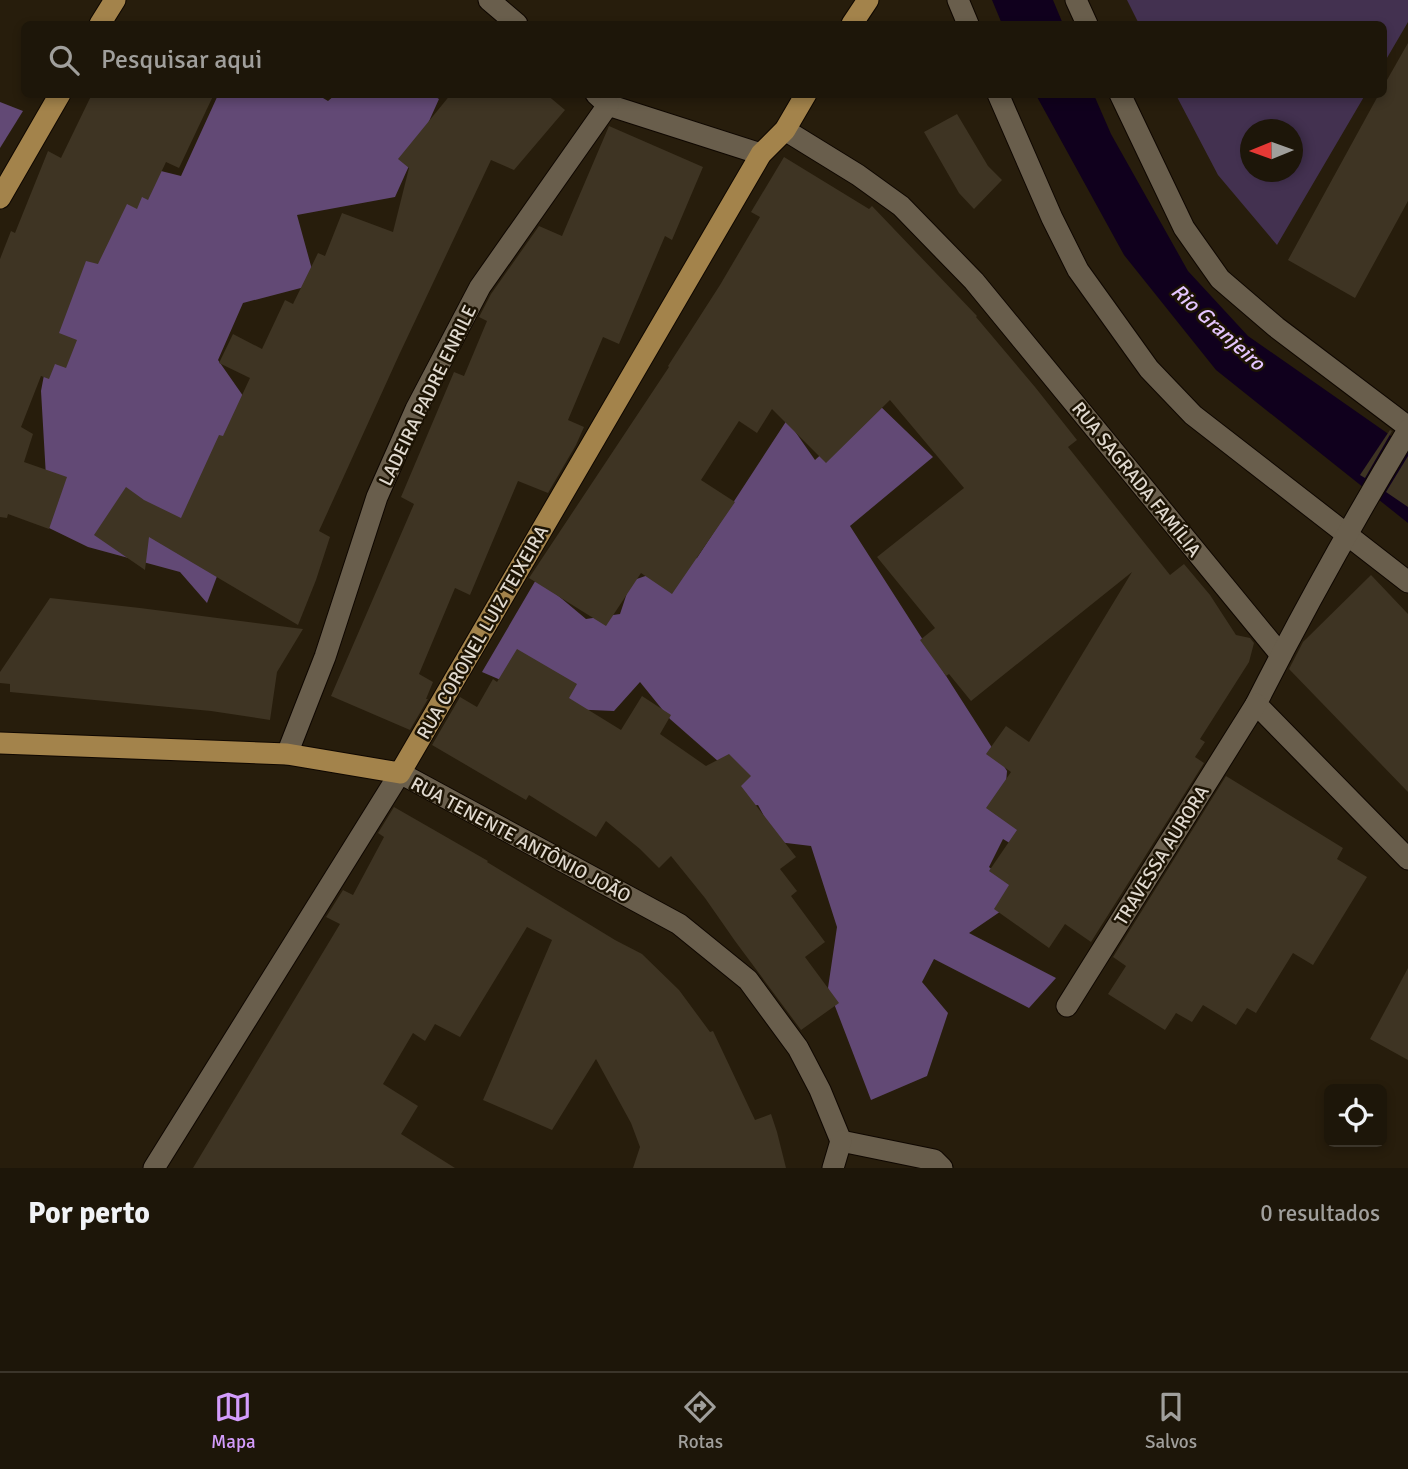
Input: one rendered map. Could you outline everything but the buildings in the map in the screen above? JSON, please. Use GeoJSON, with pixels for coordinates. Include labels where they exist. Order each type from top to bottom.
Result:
{"type":"FeatureCollection","features":[{"type":"Feature","properties":{"kind":"main road"},"geometry":{"type":"LineString","coordinates":[[102,21],[115,0]]}},
{"type":"Feature","properties":{"kind":"main road"},"geometry":{"type":"LineString","coordinates":[[854,21],[868,0]]}},
{"type":"Feature","properties":{"kind":"main road"},"geometry":{"type":"LineString","coordinates":[[0,198],[58,98]]}},
{"type":"Feature","properties":{"kind":"main road","name":"RUA CORONEL LUIZ TEIXEIRA"},"geometry":{"type":"LineString","coordinates":[[400,773],[761,154],[785,130],[805,98]]}},
{"type":"Feature","properties":{"kind":"main road","name":"RUA TENENTE ANTÔNIO JOÃO"},"geometry":{"type":"LineString","coordinates":[[0,743],[286,754],[400,773]]}},
{"type":"Feature","properties":{"kind":"street"},"geometry":{"type":"LineString","coordinates":[[489,0],[514,21]]}},
{"type":"Feature","properties":{"kind":"street"},"geometry":{"type":"LineString","coordinates":[[958,0],[967,21]]}},
{"type":"Feature","properties":{"kind":"street"},"geometry":{"type":"LineString","coordinates":[[1076,0],[1086,21]]}},
{"type":"Feature","properties":{"kind":"street"},"geometry":{"type":"LineString","coordinates":[[1000,98],[1052,218],[1078,270],[1149,369],[1193,415],[1408,582]]}},
{"type":"Feature","properties":{"kind":"street"},"geometry":{"type":"LineString","coordinates":[[1122,98],[1184,228],[1220,279],[1276,327],[1408,429],[1256,704],[1408,859]]}},
{"type":"Feature","properties":{"kind":"street"},"geometry":{"type":"LineString","coordinates":[[602,100],[761,154]]}},
{"type":"Feature","properties":{"kind":"street","name":"LADEIRA PADRE ENRILE"},"geometry":{"type":"LineString","coordinates":[[286,754],[325,657],[377,497],[416,409],[480,287],[602,100]]}},
{"type":"Feature","properties":{"kind":"street","name":"RUA SAGRADA FAMÍLIA"},"geometry":{"type":"LineString","coordinates":[[785,130],[858,175],[901,206],[974,281],[1281,655]]}},
{"type":"Feature","properties":{"kind":"street","name":"TRAVESSA AURORA"},"geometry":{"type":"LineString","coordinates":[[1067,1006],[1256,704]]}},
{"type":"Feature","properties":{"kind":"street","name":"RUA TENENTE ANTÔNIO JOÃO"},"geometry":{"type":"LineString","coordinates":[[400,773],[679,924],[748,980],[798,1048],[820,1090],[841,1141]]}},
{"type":"Feature","properties":{"kind":"street","name":"RUA CORONEL LUIZ TEIXEIRA"},"geometry":{"type":"LineString","coordinates":[[154,1168],[400,773]]}},
{"type":"Feature","properties":{"kind":"street"},"geometry":{"type":"LineString","coordinates":[[833,1168],[841,1141],[938,1164]]}},
{"type":"Feature","properties":{"kind":"shaded area"},"geometry":{"type":"Polygon","coordinates":[[[1127,0],[1408,0],[1408,22],[1387,58],[1387,21],[1138,21],[1127,0]]]}},
{"type":"Feature","properties":{"kind":"shaded area"},"geometry":{"type":"Polygon","coordinates":[[[217,98],[323,98],[328,101],[332,98],[439,99],[395,197],[297,215],[316,284],[243,303],[218,360],[248,403],[243,507],[207,603],[180,572],[88,547],[49,528],[41,391],[74,216],[137,165],[181,176],[217,98]]]}},
{"type":"Feature","properties":{"kind":"shaded area"},"geometry":{"type":"Polygon","coordinates":[[[1178,98],[1363,98],[1277,245],[1218,175],[1178,98]]]}},
{"type":"Feature","properties":{"kind":"shaded area"},"geometry":{"type":"Polygon","coordinates":[[[0,102],[23,111],[0,148],[0,102]]]}},
{"type":"Feature","properties":{"kind":"shaded area"},"geometry":{"type":"Polygon","coordinates":[[[877,403],[933,457],[850,526],[1007,771],[1004,807],[1046,865],[1003,839],[989,867],[1023,896],[969,933],[1056,978],[1029,1008],[934,959],[922,982],[948,1013],[927,1076],[871,1100],[828,988],[837,927],[811,846],[778,842],[758,805],[699,814],[719,762],[670,719],[640,682],[614,711],[568,709],[482,672],[537,578],[586,619],[620,614],[631,581],[697,558],[787,420],[815,460],[877,403]]]}},
{"type":"Feature","properties":{"kind":"water"},"geometry":{"type":"Polygon","coordinates":[[[992,0],[1053,0],[1062,21],[1001,21],[992,0]]]}},
{"type":"Feature","properties":{"kind":"water","name":"Rio Granjeiro"},"geometry":{"type":"Polygon","coordinates":[[[1038,98],[1095,98],[1111,134],[1188,271],[1248,336],[1408,449],[1408,523],[1216,370],[1124,255],[1038,98]]]}}]}
